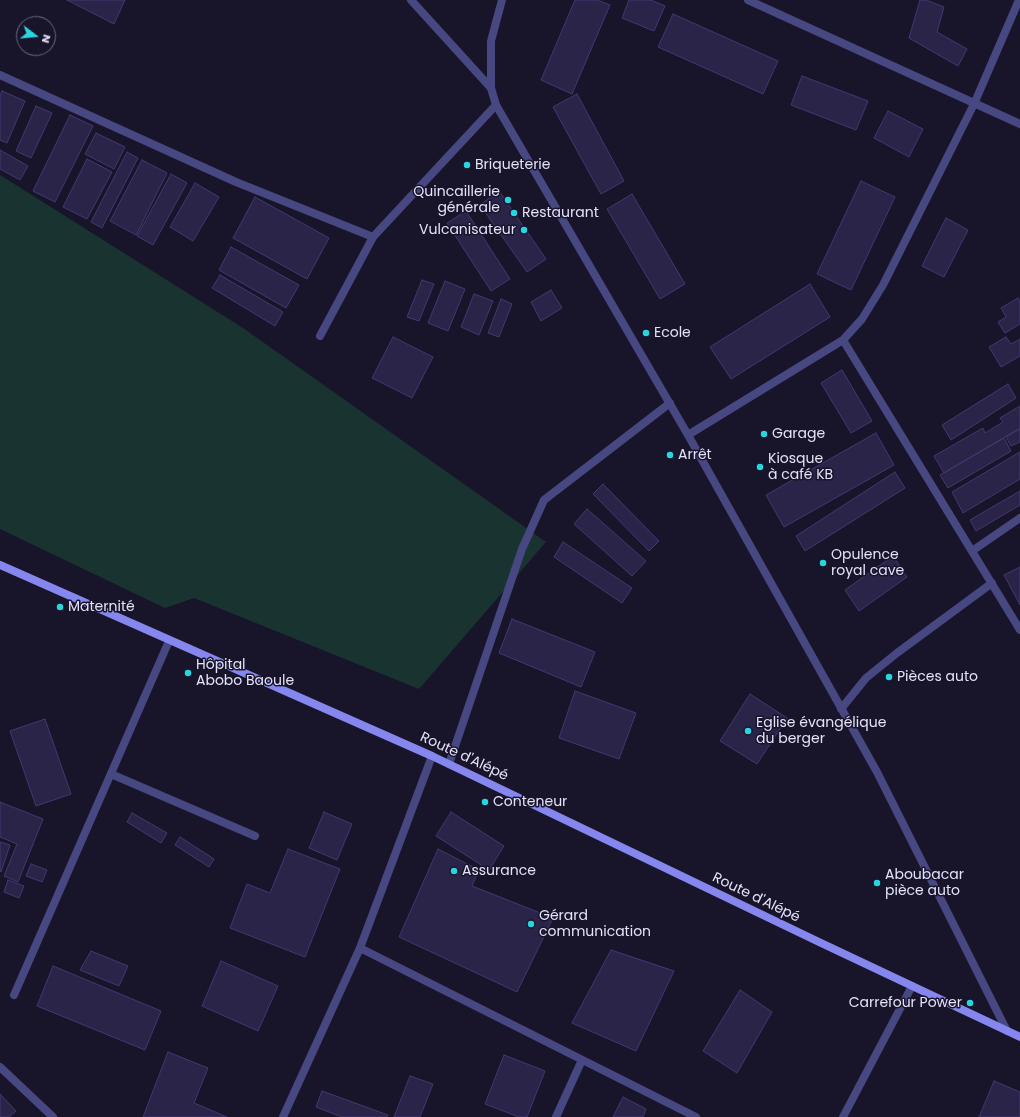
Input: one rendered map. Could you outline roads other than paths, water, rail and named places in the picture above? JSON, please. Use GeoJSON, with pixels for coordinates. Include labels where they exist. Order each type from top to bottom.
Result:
{"type":"FeatureCollection","features":[{"type":"Feature","properties":{"kind":"main road","name":"Route d'Alépé"},"geometry":{"type":"LineString","coordinates":[[0,565],[432,756],[1020,1037]]}},
{"type":"Feature","properties":{"kind":"street"},"geometry":{"type":"LineString","coordinates":[[411,0],[491,88]]}},
{"type":"Feature","properties":{"kind":"street"},"geometry":{"type":"LineString","coordinates":[[502,0],[491,40],[491,88],[496,105],[670,403],[877,772],[1008,1031]]}},
{"type":"Feature","properties":{"kind":"street"},"geometry":{"type":"LineString","coordinates":[[748,0],[1020,124]]}},
{"type":"Feature","properties":{"kind":"street"},"geometry":{"type":"LineString","coordinates":[[688,435],[843,340],[862,319],[883,285],[974,104],[1019,0]]}},
{"type":"Feature","properties":{"kind":"street"},"geometry":{"type":"LineString","coordinates":[[0,75],[236,182],[372,237]]}},
{"type":"Feature","properties":{"kind":"street"},"geometry":{"type":"LineString","coordinates":[[320,336],[372,237],[496,105]]}},
{"type":"Feature","properties":{"kind":"street"},"geometry":{"type":"LineString","coordinates":[[843,340],[1020,630]]}},
{"type":"Feature","properties":{"kind":"street"},"geometry":{"type":"LineString","coordinates":[[449,764],[522,549],[544,500],[670,403]]}},
{"type":"Feature","properties":{"kind":"street"},"geometry":{"type":"LineString","coordinates":[[972,551],[1020,518]]}},
{"type":"Feature","properties":{"kind":"street"},"geometry":{"type":"LineString","coordinates":[[841,709],[866,678],[992,584]]}},
{"type":"Feature","properties":{"kind":"street"},"geometry":{"type":"LineString","coordinates":[[14,995],[169,641]]}},
{"type":"Feature","properties":{"kind":"street"},"geometry":{"type":"LineString","coordinates":[[283,1117],[360,948],[432,756]]}},
{"type":"Feature","properties":{"kind":"street"},"geometry":{"type":"LineString","coordinates":[[111,774],[256,836]]}},
{"type":"Feature","properties":{"kind":"street"},"geometry":{"type":"LineString","coordinates":[[360,948],[696,1117]]}},
{"type":"Feature","properties":{"kind":"street"},"geometry":{"type":"LineString","coordinates":[[843,1117],[912,986]]}},
{"type":"Feature","properties":{"kind":"street"},"geometry":{"type":"LineString","coordinates":[[556,1117],[582,1060]]}},
{"type":"Feature","properties":{"kind":"street"},"geometry":{"type":"LineString","coordinates":[[0,1068],[53,1117]]}},
{"type":"Feature","properties":{"kind":"place","name":"Briqueterie"},"geometry":{"type":"Point","coordinates":[467,165]}},
{"type":"Feature","properties":{"kind":"place","name":"Quincaillerie générale"},"geometry":{"type":"Point","coordinates":[508,200]}},
{"type":"Feature","properties":{"kind":"place","name":"Restaurant"},"geometry":{"type":"Point","coordinates":[514,213]}},
{"type":"Feature","properties":{"kind":"place","name":"Vulcanisateur"},"geometry":{"type":"Point","coordinates":[524,230]}},
{"type":"Feature","properties":{"kind":"place","name":"Ecole"},"geometry":{"type":"Point","coordinates":[646,333]}},
{"type":"Feature","properties":{"kind":"place","name":"Garage"},"geometry":{"type":"Point","coordinates":[764,434]}},
{"type":"Feature","properties":{"kind":"place","name":"Arrêt"},"geometry":{"type":"Point","coordinates":[670,455]}},
{"type":"Feature","properties":{"kind":"place","name":"Kiosque à café KB"},"geometry":{"type":"Point","coordinates":[760,467]}},
{"type":"Feature","properties":{"kind":"place","name":"Opulence royal cave"},"geometry":{"type":"Point","coordinates":[823,563]}},
{"type":"Feature","properties":{"kind":"place","name":"Maternité"},"geometry":{"type":"Point","coordinates":[60,607]}},
{"type":"Feature","properties":{"kind":"place","name":"Hôpital Abobo Baoule"},"geometry":{"type":"Point","coordinates":[188,673]}},
{"type":"Feature","properties":{"kind":"place","name":"Pièces auto"},"geometry":{"type":"Point","coordinates":[889,677]}},
{"type":"Feature","properties":{"kind":"place","name":"Eglise évangélique du berger"},"geometry":{"type":"Point","coordinates":[748,731]}},
{"type":"Feature","properties":{"kind":"place","name":"Conteneur"},"geometry":{"type":"Point","coordinates":[485,802]}},
{"type":"Feature","properties":{"kind":"place","name":"Assurance"},"geometry":{"type":"Point","coordinates":[454,871]}},
{"type":"Feature","properties":{"kind":"place","name":"Aboubacar pièce auto"},"geometry":{"type":"Point","coordinates":[877,883]}},
{"type":"Feature","properties":{"kind":"place","name":"Gérard communication"},"geometry":{"type":"Point","coordinates":[531,924]}},
{"type":"Feature","properties":{"kind":"place","name":"Carrefour Power"},"geometry":{"type":"Point","coordinates":[970,1003]}}]}
